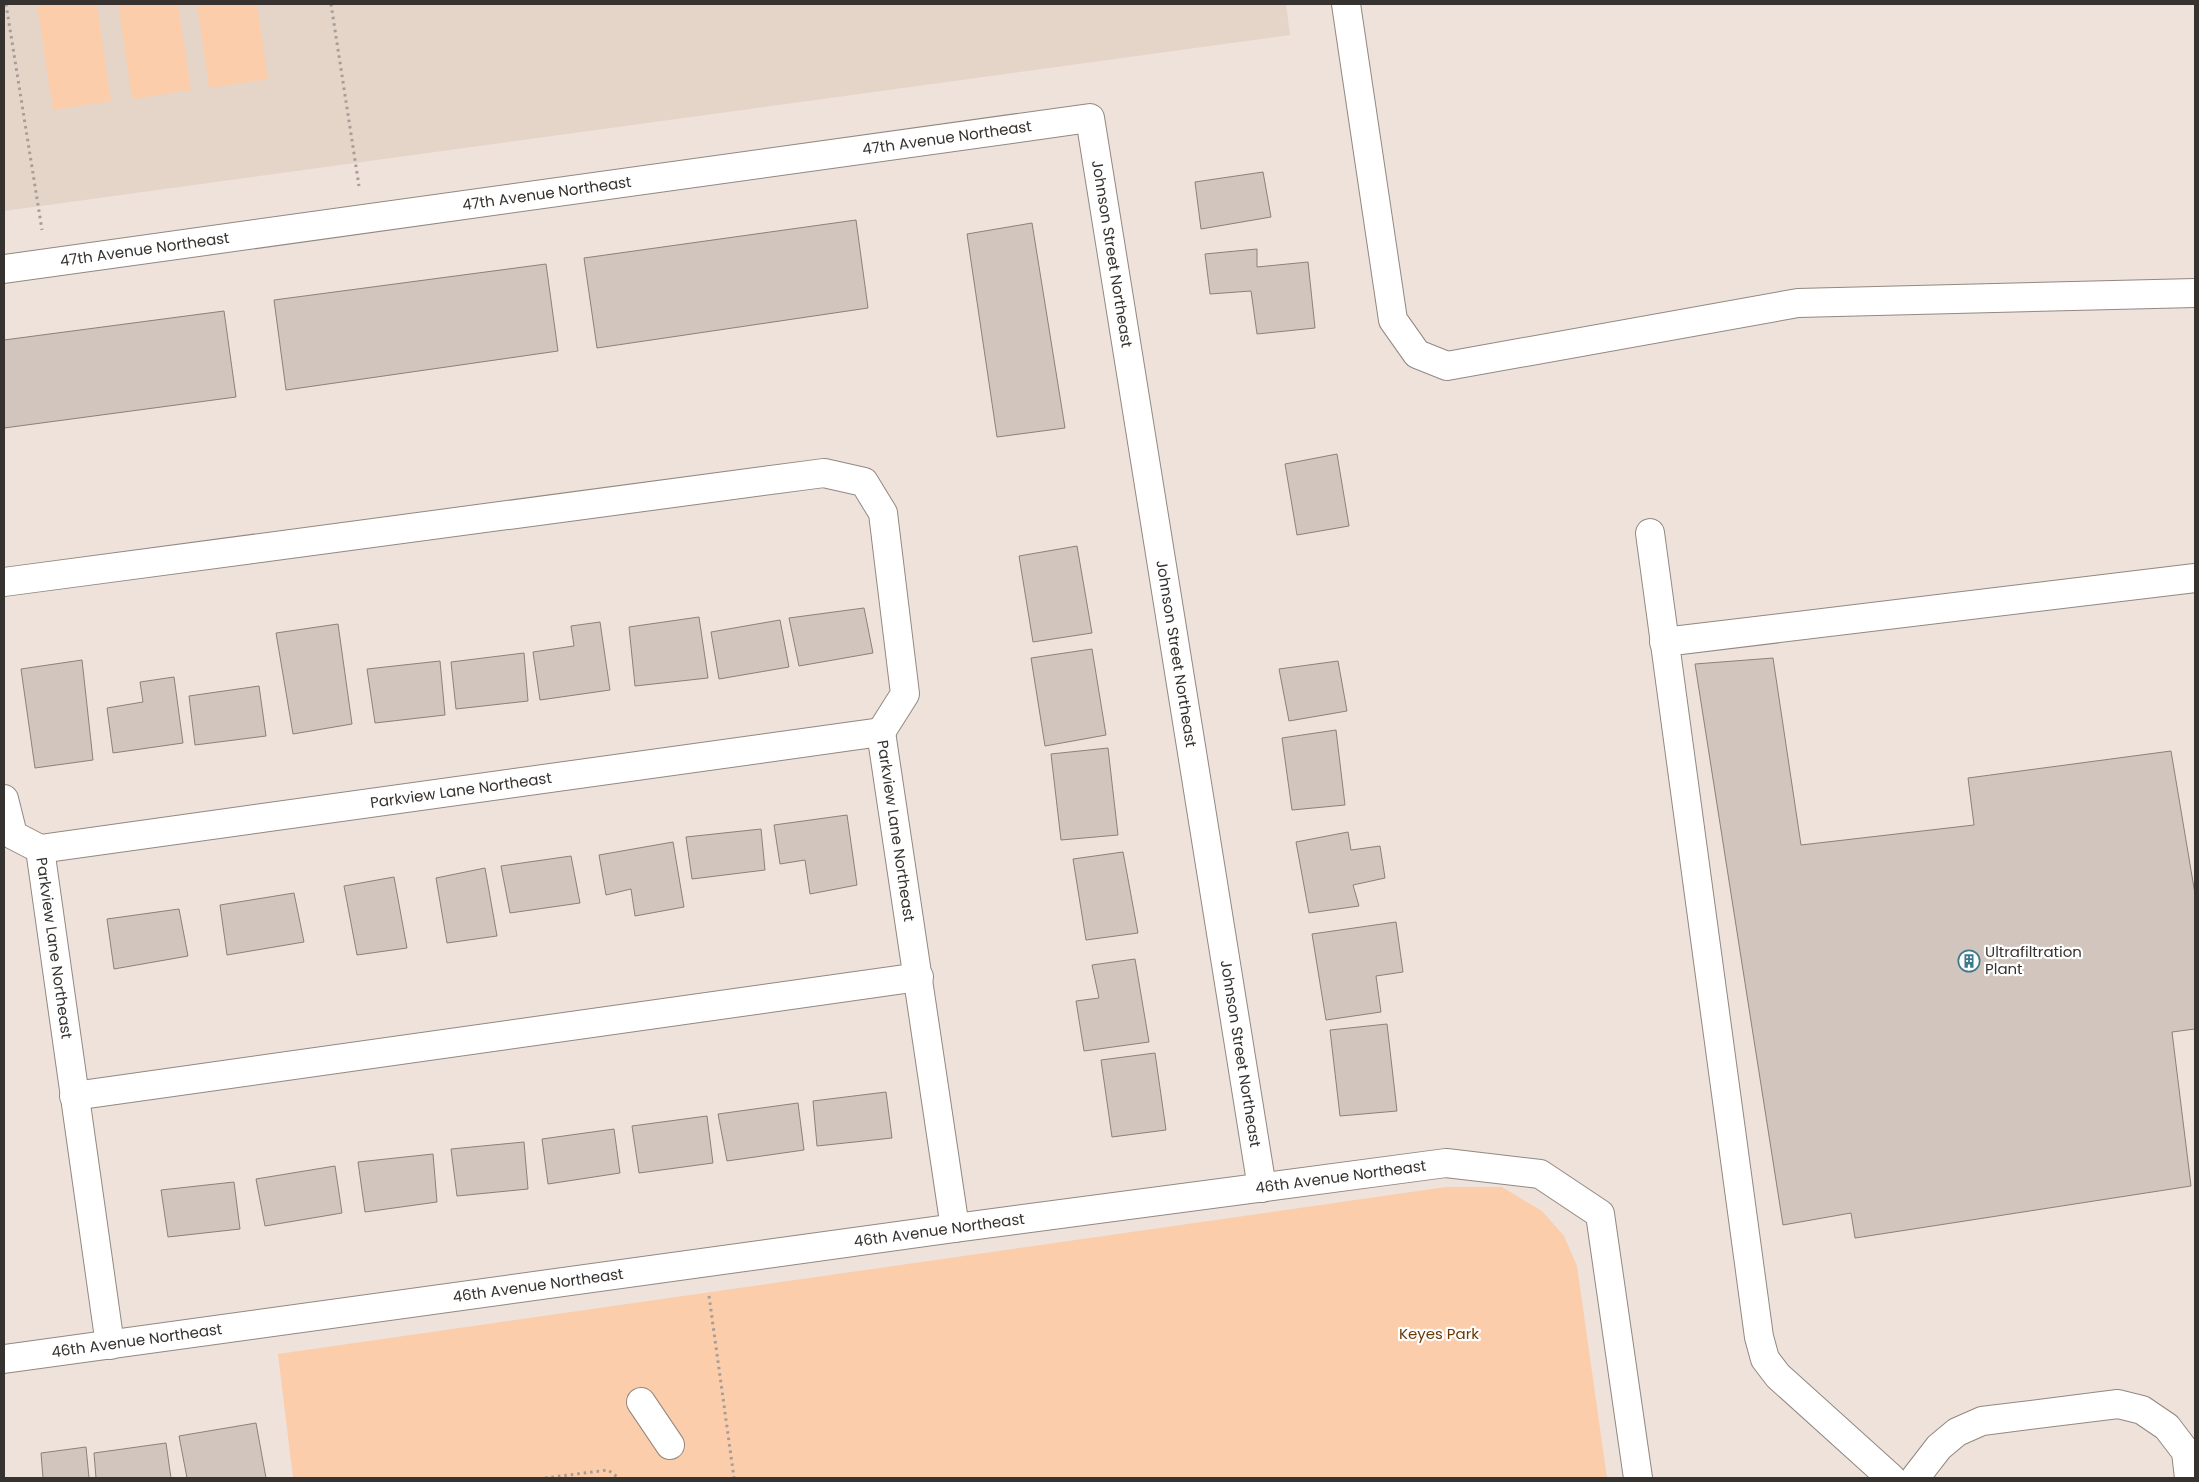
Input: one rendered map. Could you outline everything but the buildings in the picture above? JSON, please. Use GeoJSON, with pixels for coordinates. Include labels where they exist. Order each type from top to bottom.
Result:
{"type":"FeatureCollection","features":[{"type":"Feature","properties":{"kind":"street"},"geometry":{"type":"LineString","coordinates":[[1346,4],[1393,320],[1417,354],[1447,366],[1798,303],[2195,293]]}},
{"type":"Feature","properties":{"kind":"street","name":"47th Avenue Northeast"},"geometry":{"type":"LineString","coordinates":[[4,269],[1090,118]]}},
{"type":"Feature","properties":{"kind":"street","name":"Johnson Street Northeast"},"geometry":{"type":"LineString","coordinates":[[1090,118],[1262,1188]]}},
{"type":"Feature","properties":{"kind":"street"},"geometry":{"type":"LineString","coordinates":[[4,582],[824,473],[864,482],[883,514],[905,694],[882,732]]}},
{"type":"Feature","properties":{"kind":"street"},"geometry":{"type":"LineString","coordinates":[[1650,533],[1759,1336],[1765,1359],[1778,1376],[1891,1478]]}},
{"type":"Feature","properties":{"kind":"street"},"geometry":{"type":"LineString","coordinates":[[1664,642],[2195,578]]}},
{"type":"Feature","properties":{"kind":"street","name":"Parkview Lane Northeast"},"geometry":{"type":"LineString","coordinates":[[110,1345],[40,849],[882,732],[956,1228]]}},
{"type":"Feature","properties":{"kind":"street"},"geometry":{"type":"LineString","coordinates":[[4,799],[13,835],[40,849]]}},
{"type":"Feature","properties":{"kind":"street"},"geometry":{"type":"LineString","coordinates":[[74,1096],[919,977]]}},
{"type":"Feature","properties":{"kind":"street","name":"46th Avenue Northeast"},"geometry":{"type":"LineString","coordinates":[[4,1359],[956,1228],[1446,1163],[1540,1174],[1600,1214],[1638,1478]]}},
{"type":"Feature","properties":{"kind":"street"},"geometry":{"type":"LineString","coordinates":[[641,1402],[670,1445]]}},
{"type":"Feature","properties":{"kind":"street"},"geometry":{"type":"LineString","coordinates":[[1915,1478],[1939,1447],[1957,1432],[1982,1421],[2118,1404],[2142,1410],[2167,1427],[2186,1452],[2189,1478]]}},
{"type":"Feature","properties":{"kind":"path"},"geometry":{"type":"LineString","coordinates":[[6,4],[28,150],[48,263]]}},
{"type":"Feature","properties":{"kind":"path"},"geometry":{"type":"LineString","coordinates":[[330,4],[365,219]]}},
{"type":"Feature","properties":{"kind":"path"},"geometry":{"type":"LineString","coordinates":[[702,1263],[734,1478]]}},
{"type":"Feature","properties":{"kind":"path"},"geometry":{"type":"LineString","coordinates":[[544,1478],[608,1470],[619,1478]]}},
{"type":"Feature","properties":{"kind":"shaded area"},"geometry":{"type":"Polygon","coordinates":[[[4,4],[1286,4],[1290,35],[4,211],[4,4]]]}},
{"type":"Feature","properties":{"kind":"green space"},"geometry":{"type":"Polygon","coordinates":[[[37,4],[97,4],[111,101],[53,110],[37,4]]]}},
{"type":"Feature","properties":{"kind":"green space"},"geometry":{"type":"Polygon","coordinates":[[[118,4],[178,4],[191,90],[132,99],[118,4]]]}},
{"type":"Feature","properties":{"kind":"green space"},"geometry":{"type":"Polygon","coordinates":[[[197,4],[257,4],[268,79],[209,88],[197,4]]]}},
{"type":"Feature","properties":{"kind":"green space","name":"Keyes Park"},"geometry":{"type":"Polygon","coordinates":[[[1446,1187],[1502,1187],[1542,1211],[1564,1236],[1577,1266],[1607,1478],[293,1478],[278,1354],[1446,1187]]]}},
{"type":"Feature","properties":{"kind":"place","name":"Ultrafiltration Plant"},"geometry":{"type":"Point","coordinates":[1969,961]}}]}
